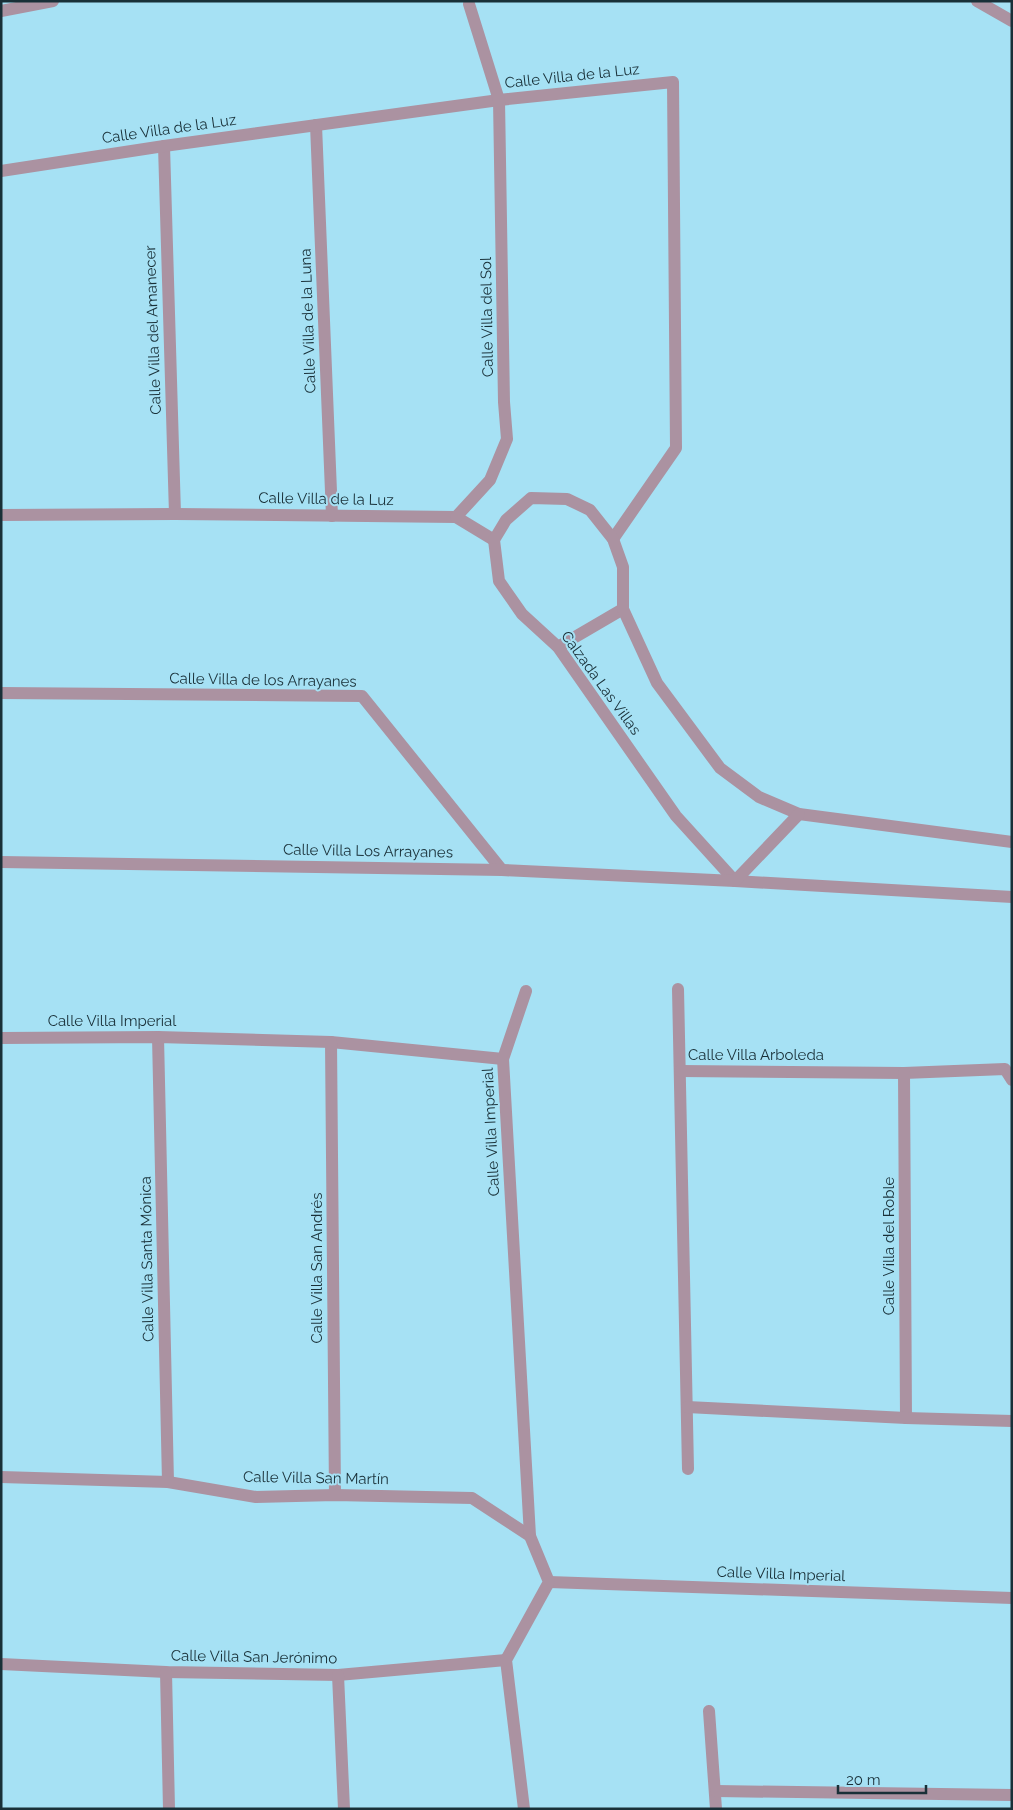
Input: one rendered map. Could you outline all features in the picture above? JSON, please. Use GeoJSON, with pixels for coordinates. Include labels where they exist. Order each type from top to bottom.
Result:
{"type":"FeatureCollection","features":[{"type":"Feature","properties":{"kind":"street"},"geometry":{"type":"LineString","coordinates":[[1,10],[54,1]]}},
{"type":"Feature","properties":{"kind":"street"},"geometry":{"type":"LineString","coordinates":[[977,1],[1012,21]]}},
{"type":"Feature","properties":{"kind":"street","name":"Calle Villa del Sol"},"geometry":{"type":"LineString","coordinates":[[456,517],[490,480],[507,439],[504,392],[499,100],[469,4]]}},
{"type":"Feature","properties":{"kind":"street"},"geometry":{"type":"LineString","coordinates":[[998,13],[1012,11]]}},
{"type":"Feature","properties":{"kind":"street","name":"Calle Villa de la Luz"},"geometry":{"type":"LineString","coordinates":[[1,171],[164,146],[499,100],[673,82],[676,448],[613,539]]}},
{"type":"Feature","properties":{"kind":"street","name":"Calle Villa de la Luna"},"geometry":{"type":"LineString","coordinates":[[316,125],[332,516]]}},
{"type":"Feature","properties":{"kind":"street","name":"Calle Villa del Amanecer"},"geometry":{"type":"LineString","coordinates":[[164,146],[175,514]]}},
{"type":"Feature","properties":{"kind":"street"},"geometry":{"type":"LineString","coordinates":[[456,517],[494,540],[506,520],[531,498],[566,499],[590,510],[613,539],[622,567],[623,609],[657,683],[720,768],[759,797],[799,814],[1012,842]]}},
{"type":"Feature","properties":{"kind":"street","name":"Calle Villa de la Luz"},"geometry":{"type":"LineString","coordinates":[[1,515],[175,514],[456,517]]}},
{"type":"Feature","properties":{"kind":"street","name":"Calzada Las Villas"},"geometry":{"type":"LineString","coordinates":[[494,540],[499,581],[522,614],[558,647],[676,816],[735,881]]}},
{"type":"Feature","properties":{"kind":"street"},"geometry":{"type":"LineString","coordinates":[[558,647],[623,609]]}},
{"type":"Feature","properties":{"kind":"street","name":"Calle Villa de los Arrayanes"},"geometry":{"type":"LineString","coordinates":[[1,693],[362,696],[502,870]]}},
{"type":"Feature","properties":{"kind":"street"},"geometry":{"type":"LineString","coordinates":[[735,881],[799,814]]}},
{"type":"Feature","properties":{"kind":"street","name":"Calle Villa Los Arrayanes"},"geometry":{"type":"LineString","coordinates":[[1,862],[502,870],[735,881]]}},
{"type":"Feature","properties":{"kind":"street"},"geometry":{"type":"LineString","coordinates":[[735,881],[1012,897]]}},
{"type":"Feature","properties":{"kind":"street"},"geometry":{"type":"LineString","coordinates":[[678,989],[680,1071]]}},
{"type":"Feature","properties":{"kind":"street"},"geometry":{"type":"LineString","coordinates":[[503,1059],[526,991]]}},
{"type":"Feature","properties":{"kind":"street","name":"Calle Villa Imperial"},"geometry":{"type":"LineString","coordinates":[[1,1038],[158,1036],[332,1042],[503,1059],[530,1536],[549,1582],[1012,1598]]}},
{"type":"Feature","properties":{"kind":"street","name":"Calle Villa Santa Mónica"},"geometry":{"type":"LineString","coordinates":[[158,1036],[168,1482]]}},
{"type":"Feature","properties":{"kind":"street","name":"Calle Villa San Andrés"},"geometry":{"type":"LineString","coordinates":[[332,1042],[335,1495]]}},
{"type":"Feature","properties":{"kind":"street","name":"Calle Villa Arboleda"},"geometry":{"type":"LineString","coordinates":[[688,1470],[680,1071],[904,1072],[1005,1069],[1012,1080]]}},
{"type":"Feature","properties":{"kind":"street","name":"Calle Villa del Roble"},"geometry":{"type":"LineString","coordinates":[[904,1072],[906,1418]]}},
{"type":"Feature","properties":{"kind":"street"},"geometry":{"type":"LineString","coordinates":[[687,1407],[906,1418],[1012,1421]]}},
{"type":"Feature","properties":{"kind":"street","name":"Calle Villa San Martín"},"geometry":{"type":"LineString","coordinates":[[1,1477],[168,1482],[256,1497],[335,1495],[472,1498],[530,1536]]}},
{"type":"Feature","properties":{"kind":"street"},"geometry":{"type":"LineString","coordinates":[[524,1809],[506,1660],[549,1582]]}},
{"type":"Feature","properties":{"kind":"street","name":"Calle Villa San Jerónimo"},"geometry":{"type":"LineString","coordinates":[[1,1664],[166,1672],[338,1675],[506,1660]]}},
{"type":"Feature","properties":{"kind":"street"},"geometry":{"type":"LineString","coordinates":[[166,1672],[169,1809]]}},
{"type":"Feature","properties":{"kind":"street"},"geometry":{"type":"LineString","coordinates":[[338,1675],[344,1809]]}},
{"type":"Feature","properties":{"kind":"street"},"geometry":{"type":"LineString","coordinates":[[709,1711],[716,1809]]}},
{"type":"Feature","properties":{"kind":"street"},"geometry":{"type":"LineString","coordinates":[[716,1791],[1012,1795]]}}]}
